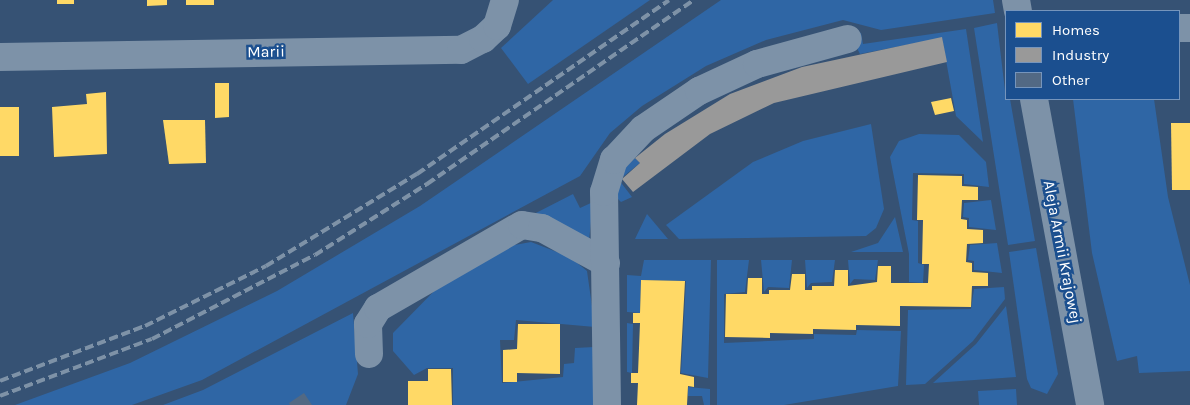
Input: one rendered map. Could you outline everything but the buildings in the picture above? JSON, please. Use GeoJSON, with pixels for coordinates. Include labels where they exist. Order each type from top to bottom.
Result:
{"type":"FeatureCollection","features":[{"type":"Feature","properties":{"kind":"street","name":"Marii"},"geometry":{"type":"LineString","coordinates":[[0,57],[461,50],[483,39],[496,26],[505,0]]}},
{"type":"Feature","properties":{"kind":"street"},"geometry":{"type":"LineString","coordinates":[[607,405],[606,252],[608,172],[620,150],[643,128],[734,73],[848,39]]}},
{"type":"Feature","properties":{"kind":"street","name":"Aleja Armii Krajowej"},"geometry":{"type":"LineString","coordinates":[[1034,100],[1090,405]]}},
{"type":"Feature","properties":{"kind":"street"},"geometry":{"type":"LineString","coordinates":[[369,354],[368,324],[378,308],[522,225],[542,228],[606,252]]}},
{"type":"Feature","properties":{"kind":"shaded area"},"geometry":{"type":"Polygon","coordinates":[[[553,0],[650,0],[528,84],[501,48],[553,0]]]}},
{"type":"Feature","properties":{"kind":"shaded area"},"geometry":{"type":"Polygon","coordinates":[[[721,0],[993,0],[995,13],[881,30],[843,20],[766,40],[706,66],[642,106],[610,133],[580,176],[202,380],[132,405],[15,405],[130,363],[277,291],[420,206],[721,0]]]}},
{"type":"Feature","properties":{"kind":"shaded area"},"geometry":{"type":"Polygon","coordinates":[[[997,23],[1005,100],[1010,100],[1035,241],[1008,245],[974,28],[997,23]]]}},
{"type":"Feature","properties":{"kind":"shaded area"},"geometry":{"type":"Polygon","coordinates":[[[847,29],[861,33],[863,44],[966,29],[983,142],[956,116],[942,38],[860,54],[847,29]]]}},
{"type":"Feature","properties":{"kind":"shaded area"},"geometry":{"type":"Polygon","coordinates":[[[1073,100],[1154,100],[1168,197],[1190,285],[1190,371],[1139,373],[1137,356],[1117,361],[1092,253],[1073,100]]]}},
{"type":"Feature","properties":{"kind":"shaded area"},"geometry":{"type":"Polygon","coordinates":[[[871,124],[884,209],[876,228],[866,236],[679,239],[666,225],[753,162],[803,141],[871,124]]]}},
{"type":"Feature","properties":{"kind":"shaded area"},"geometry":{"type":"Polygon","coordinates":[[[919,134],[959,135],[986,162],[989,187],[964,184],[964,174],[913,173],[912,220],[918,221],[918,263],[924,265],[923,283],[909,282],[909,254],[890,157],[899,141],[919,134]]]}},
{"type":"Feature","properties":{"kind":"shaded area"},"geometry":{"type":"Polygon","coordinates":[[[635,158],[640,163],[619,180],[632,197],[621,202],[617,198],[617,176],[635,158]]]}},
{"type":"Feature","properties":{"kind":"shaded area"},"geometry":{"type":"Polygon","coordinates":[[[573,194],[580,208],[593,202],[589,241],[530,216],[573,194]]]}},
{"type":"Feature","properties":{"kind":"shaded area"},"geometry":{"type":"Polygon","coordinates":[[[991,200],[996,230],[969,227],[969,218],[963,217],[964,203],[991,200]]]}},
{"type":"Feature","properties":{"kind":"shaded area"},"geometry":{"type":"Polygon","coordinates":[[[647,214],[668,239],[635,239],[647,214]]]}},
{"type":"Feature","properties":{"kind":"shaded area"},"geometry":{"type":"Polygon","coordinates":[[[895,217],[903,252],[851,252],[878,243],[895,217]]]}},
{"type":"Feature","properties":{"kind":"shaded area"},"geometry":{"type":"Polygon","coordinates":[[[531,242],[570,257],[587,271],[595,327],[516,320],[514,340],[500,340],[502,383],[563,377],[564,364],[574,363],[575,348],[594,347],[595,405],[453,405],[453,368],[427,368],[414,375],[393,351],[393,333],[442,283],[509,246],[531,242]]]}},
{"type":"Feature","properties":{"kind":"shaded area"},"geometry":{"type":"Polygon","coordinates":[[[997,243],[1002,273],[974,270],[974,261],[968,260],[970,245],[997,243]]]}},
{"type":"Feature","properties":{"kind":"shaded area"},"geometry":{"type":"Polygon","coordinates":[[[1036,248],[1058,374],[1047,394],[1031,388],[1027,379],[1009,252],[1036,248]]]}},
{"type":"Feature","properties":{"kind":"shaded area"},"geometry":{"type":"Polygon","coordinates":[[[644,260],[711,260],[708,378],[681,373],[686,281],[641,280],[640,313],[627,312],[627,275],[641,276],[644,260]]]}},
{"type":"Feature","properties":{"kind":"shaded area"},"geometry":{"type":"Polygon","coordinates":[[[717,260],[749,260],[745,292],[724,294],[724,343],[814,339],[814,334],[856,335],[857,330],[901,331],[898,386],[784,405],[717,405],[717,260]]]}},
{"type":"Feature","properties":{"kind":"shaded area"},"geometry":{"type":"Polygon","coordinates":[[[761,260],[792,260],[789,288],[768,287],[764,292],[761,260]]]}},
{"type":"Feature","properties":{"kind":"shaded area"},"geometry":{"type":"Polygon","coordinates":[[[805,260],[835,260],[832,282],[811,283],[807,288],[805,260]]]}},
{"type":"Feature","properties":{"kind":"shaded area"},"geometry":{"type":"Polygon","coordinates":[[[848,260],[878,260],[875,280],[854,279],[850,284],[848,260]]]}},
{"type":"Feature","properties":{"kind":"shaded area"},"geometry":{"type":"Polygon","coordinates":[[[1004,287],[1005,299],[973,341],[925,384],[906,385],[908,310],[971,309],[974,289],[1004,287]]]}},
{"type":"Feature","properties":{"kind":"shaded area"},"geometry":{"type":"Polygon","coordinates":[[[1006,306],[1016,377],[933,383],[976,344],[1006,306]]]}},
{"type":"Feature","properties":{"kind":"shaded area"},"geometry":{"type":"Polygon","coordinates":[[[353,313],[358,374],[346,405],[163,405],[203,390],[353,313]]]}},
{"type":"Feature","properties":{"kind":"shaded area"},"geometry":{"type":"Polygon","coordinates":[[[627,323],[633,324],[632,373],[627,372],[627,323]]]}},
{"type":"Feature","properties":{"kind":"shaded area"},"geometry":{"type":"Polygon","coordinates":[[[688,387],[710,389],[710,405],[704,405],[702,396],[688,396],[688,387]]]}},
{"type":"Feature","properties":{"kind":"shaded area"},"geometry":{"type":"Polygon","coordinates":[[[1016,389],[1017,405],[979,405],[978,391],[1016,389]]]}},
{"type":"Feature","properties":{"kind":"railway"},"geometry":{"type":"LineString","coordinates":[[0,381],[145,326],[266,266],[417,174],[669,0]]}},
{"type":"Feature","properties":{"kind":"railway"},"geometry":{"type":"LineString","coordinates":[[0,396],[152,339],[315,255],[427,184],[694,0]]}}]}
